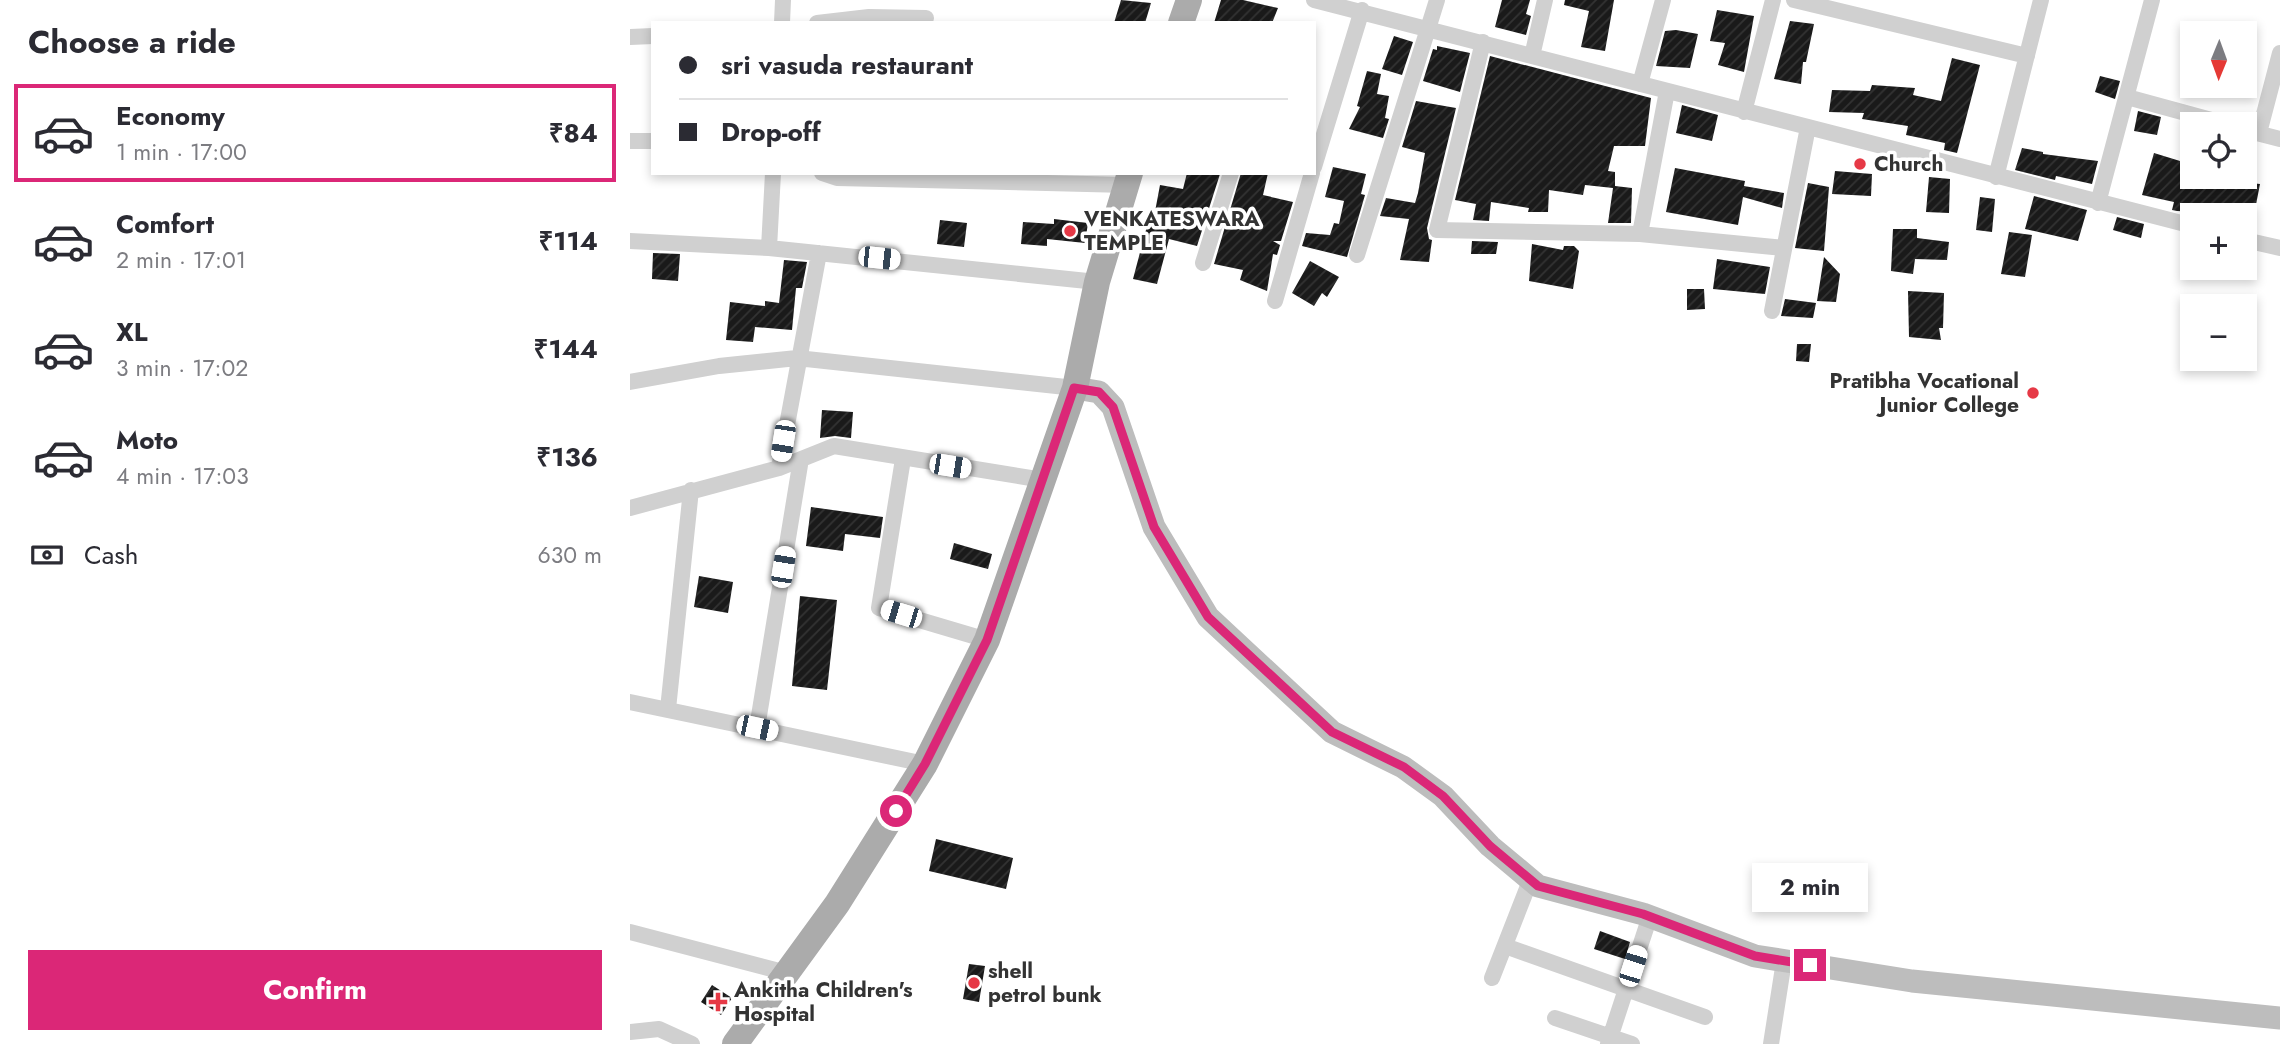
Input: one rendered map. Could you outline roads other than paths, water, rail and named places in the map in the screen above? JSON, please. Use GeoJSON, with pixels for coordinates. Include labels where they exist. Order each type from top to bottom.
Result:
{"type":"FeatureCollection","features":[{"type":"Feature","properties":{"kind":"main road"},"geometry":{"type":"LineString","coordinates":[[1182,21],[1189,0]]}},
{"type":"Feature","properties":{"kind":"main road"},"geometry":{"type":"LineString","coordinates":[[744,1039],[837,904],[925,764],[987,640],[1074,388],[1097,282],[1128,179]]}},
{"type":"Feature","properties":{"kind":"main road"},"geometry":{"type":"LineString","coordinates":[[1074,388],[1099,392],[1113,407],[1154,527],[1208,617],[1332,732],[1404,767],[1443,796],[1490,846],[1530,881],[1650,916],[1755,956],[1912,981],[2280,1018]]}},
{"type":"Feature","properties":{"kind":"street"},"geometry":{"type":"LineString","coordinates":[[782,21],[783,0]]}},
{"type":"Feature","properties":{"kind":"street"},"geometry":{"type":"LineString","coordinates":[[1314,0],[1362,10],[2180,223]]}},
{"type":"Feature","properties":{"kind":"street"},"geometry":{"type":"LineString","coordinates":[[1357,255],[1437,0]]}},
{"type":"Feature","properties":{"kind":"street"},"geometry":{"type":"LineString","coordinates":[[1532,56],[1545,0]]}},
{"type":"Feature","properties":{"kind":"street"},"geometry":{"type":"LineString","coordinates":[[1640,84],[1663,0]]}},
{"type":"Feature","properties":{"kind":"street"},"geometry":{"type":"LineString","coordinates":[[1744,111],[1773,0]]}},
{"type":"Feature","properties":{"kind":"street"},"geometry":{"type":"LineString","coordinates":[[1794,0],[2027,56]]}},
{"type":"Feature","properties":{"kind":"street"},"geometry":{"type":"LineString","coordinates":[[1996,177],[2041,0]]}},
{"type":"Feature","properties":{"kind":"street"},"geometry":{"type":"LineString","coordinates":[[2098,203],[2152,0]]}},
{"type":"Feature","properties":{"kind":"street"},"geometry":{"type":"LineString","coordinates":[[1318,142],[1362,10]]}},
{"type":"Feature","properties":{"kind":"street"},"geometry":{"type":"LineString","coordinates":[[834,21],[869,17],[926,18]]}},
{"type":"Feature","properties":{"kind":"street"},"geometry":{"type":"LineString","coordinates":[[630,37],[651,36]]}},
{"type":"Feature","properties":{"kind":"street"},"geometry":{"type":"LineString","coordinates":[[1483,42],[1437,230],[1640,234],[1784,248]]}},
{"type":"Feature","properties":{"kind":"street"},"geometry":{"type":"LineString","coordinates":[[2257,118],[2280,54]]}},
{"type":"Feature","properties":{"kind":"street"},"geometry":{"type":"LineString","coordinates":[[1640,234],[1667,91]]}},
{"type":"Feature","properties":{"kind":"street"},"geometry":{"type":"LineString","coordinates":[[2127,97],[2182,112]]}},
{"type":"Feature","properties":{"kind":"street"},"geometry":{"type":"LineString","coordinates":[[1772,311],[1808,127]]}},
{"type":"Feature","properties":{"kind":"street"},"geometry":{"type":"LineString","coordinates":[[2257,133],[2280,139]]}},
{"type":"Feature","properties":{"kind":"street"},"geometry":{"type":"LineString","coordinates":[[630,141],[651,141]]}},
{"type":"Feature","properties":{"kind":"street"},"geometry":{"type":"LineString","coordinates":[[769,248],[773,175]]}},
{"type":"Feature","properties":{"kind":"street"},"geometry":{"type":"LineString","coordinates":[[828,175],[837,178],[1128,179]]}},
{"type":"Feature","properties":{"kind":"street"},"geometry":{"type":"LineString","coordinates":[[1203,262],[1230,175]]}},
{"type":"Feature","properties":{"kind":"street"},"geometry":{"type":"LineString","coordinates":[[1275,301],[1311,175]]}},
{"type":"Feature","properties":{"kind":"street"},"geometry":{"type":"LineString","coordinates":[[630,241],[769,248],[1097,282]]}},
{"type":"Feature","properties":{"kind":"street"},"geometry":{"type":"LineString","coordinates":[[2257,243],[2280,248]]}},
{"type":"Feature","properties":{"kind":"street"},"geometry":{"type":"LineString","coordinates":[[779,468],[797,358],[819,253]]}},
{"type":"Feature","properties":{"kind":"street"},"geometry":{"type":"LineString","coordinates":[[630,382],[719,366],[797,358],[1074,388]]}},
{"type":"Feature","properties":{"kind":"street"},"geometry":{"type":"LineString","coordinates":[[630,508],[779,468],[834,446],[1043,481]]}},
{"type":"Feature","properties":{"kind":"street"},"geometry":{"type":"LineString","coordinates":[[757,728],[801,459]]}},
{"type":"Feature","properties":{"kind":"street"},"geometry":{"type":"LineString","coordinates":[[904,459],[879,608],[987,640]]}},
{"type":"Feature","properties":{"kind":"street"},"geometry":{"type":"LineString","coordinates":[[668,709],[691,491]]}},
{"type":"Feature","properties":{"kind":"street"},"geometry":{"type":"LineString","coordinates":[[630,702],[925,764]]}},
{"type":"Feature","properties":{"kind":"street"},"geometry":{"type":"LineString","coordinates":[[1492,978],[1530,881]]}},
{"type":"Feature","properties":{"kind":"street"},"geometry":{"type":"LineString","coordinates":[[1610,1040],[1650,916]]}},
{"type":"Feature","properties":{"kind":"street"},"geometry":{"type":"LineString","coordinates":[[630,932],[787,973]]}},
{"type":"Feature","properties":{"kind":"street"},"geometry":{"type":"LineString","coordinates":[[1504,946],[1625,991],[1705,1017]]}},
{"type":"Feature","properties":{"kind":"street"},"geometry":{"type":"LineString","coordinates":[[1771,1044],[1784,961]]}},
{"type":"Feature","properties":{"kind":"street"},"geometry":{"type":"LineString","coordinates":[[1555,1017],[1610,1040],[1632,1044]]}},
{"type":"Feature","properties":{"kind":"street"},"geometry":{"type":"LineString","coordinates":[[630,1032],[659,1029],[692,1044]]}},
{"type":"Feature","properties":{"kind":"place","name":"Church"},"geometry":{"type":"Point","coordinates":[1860,164]}},
{"type":"Feature","properties":{"kind":"place","name":"VENKATESWARA TEMPLE"},"geometry":{"type":"Point","coordinates":[1070,231]}},
{"type":"Feature","properties":{"kind":"place","name":"Pratibha Vocational Junior College"},"geometry":{"type":"Point","coordinates":[2033,393]}},
{"type":"Feature","properties":{"kind":"place","name":"shell petrol bunk"},"geometry":{"type":"Point","coordinates":[974,983]}},
{"type":"Feature","properties":{"kind":"place","name":"Ankitha Children's Hospital"},"geometry":{"type":"Point","coordinates":[718,1002]}}]}
